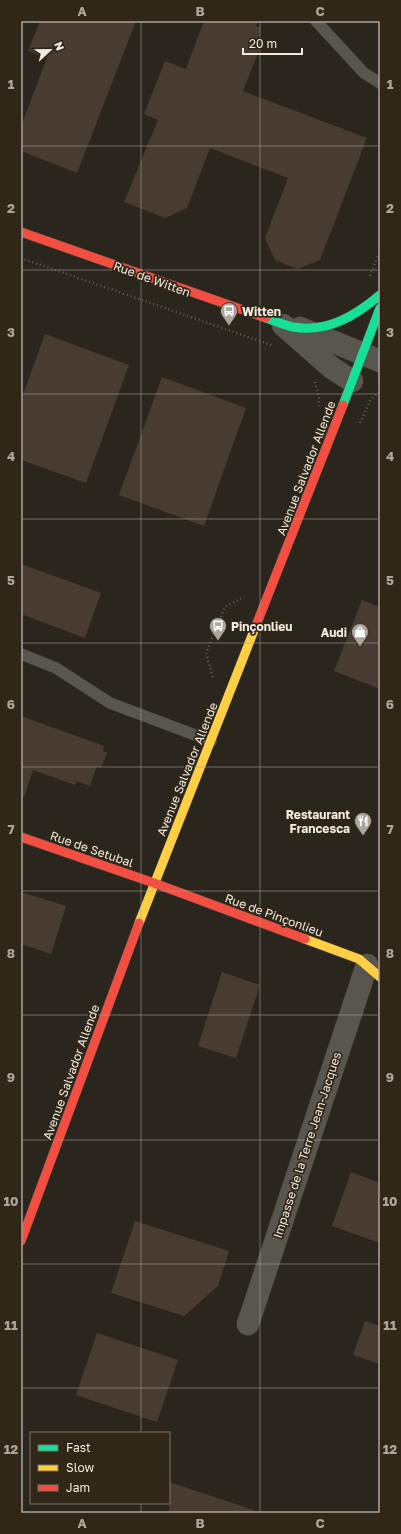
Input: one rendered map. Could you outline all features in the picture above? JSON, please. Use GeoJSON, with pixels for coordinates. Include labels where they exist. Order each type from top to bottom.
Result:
{"type":"FeatureCollection","features":[{"type":"Feature","properties":{"kind":"street","name":"Rue de Witten"},"geometry":{"type":"LineString","coordinates":[[21,232],[292,327],[371,357]]}},
{"type":"Feature","properties":{"kind":"street","name":"Rue de Witten"},"geometry":{"type":"LineString","coordinates":[[292,327],[322,328],[343,321],[365,308],[380,295]]}},
{"type":"Feature","properties":{"kind":"street","name":"Avenue Salvador Allende"},"geometry":{"type":"LineString","coordinates":[[21,1241],[154,883],[352,381],[371,357],[380,308]]}},
{"type":"Feature","properties":{"kind":"street","name":"Rue de Witten"},"geometry":{"type":"LineString","coordinates":[[292,327],[332,368],[352,381]]}},
{"type":"Feature","properties":{"kind":"street","name":"Rue de Setubal"},"geometry":{"type":"LineString","coordinates":[[21,837],[154,883]]}},
{"type":"Feature","properties":{"kind":"street","name":"Rue de Pinçonlieu"},"geometry":{"type":"LineString","coordinates":[[154,883],[354,957],[374,971]]}},
{"type":"Feature","properties":{"kind":"street","name":"Impasse de la Terre Jean-Jacques"},"geometry":{"type":"LineString","coordinates":[[248,1324],[374,971]]}},
{"type":"Feature","properties":{"kind":"lane"},"geometry":{"type":"LineString","coordinates":[[316,21],[364,73],[380,83]]}},
{"type":"Feature","properties":{"kind":"lane"},"geometry":{"type":"LineString","coordinates":[[21,654],[56,668],[110,702],[211,741]]}},
{"type":"Feature","properties":{"kind":"path"},"geometry":{"type":"LineString","coordinates":[[369,278],[380,251]]}},
{"type":"Feature","properties":{"kind":"path"},"geometry":{"type":"LineString","coordinates":[[21,258],[280,348]]}},
{"type":"Feature","properties":{"kind":"path"},"geometry":{"type":"LineString","coordinates":[[313,376],[319,397],[319,408]]}},
{"type":"Feature","properties":{"kind":"path"},"geometry":{"type":"LineString","coordinates":[[214,679],[206,654],[225,607],[244,598],[246,591]]}},
{"type":"Feature","properties":{"kind":"building"},"geometry":{"type":"Polygon","coordinates":[[[40,21],[136,21],[77,173],[21,151],[21,126],[47,58],[28,51],[40,21]]]}},
{"type":"Feature","properties":{"kind":"building"},"geometry":{"type":"Polygon","coordinates":[[[204,21],[258,21],[256,26],[261,28],[258,38],[263,40],[243,91],[367,138],[320,260],[298,269],[275,260],[265,238],[288,178],[210,148],[187,208],[165,218],[124,202],[158,120],[144,114],[165,61],[186,69],[204,21]]]}},
{"type":"Feature","properties":{"kind":"building"},"geometry":{"type":"Polygon","coordinates":[[[45,334],[129,365],[86,483],[21,460],[21,400],[45,334]]]}},
{"type":"Feature","properties":{"kind":"building"},"geometry":{"type":"Polygon","coordinates":[[[162,377],[246,408],[204,526],[119,495],[162,377]]]}},
{"type":"Feature","properties":{"kind":"building"},"geometry":{"type":"Polygon","coordinates":[[[21,564],[101,593],[85,638],[21,614],[21,564]]]}},
{"type":"Feature","properties":{"kind":"building"},"geometry":{"type":"Polygon","coordinates":[[[362,600],[380,607],[380,689],[334,671],[362,600]]]}},
{"type":"Feature","properties":{"kind":"building"},"geometry":{"type":"Polygon","coordinates":[[[21,716],[104,746],[103,751],[107,753],[101,768],[97,766],[90,786],[76,781],[75,785],[33,770],[24,797],[21,797],[21,716]]]}},
{"type":"Feature","properties":{"kind":"building"},"geometry":{"type":"Polygon","coordinates":[[[21,892],[66,906],[51,954],[21,944],[21,892]]]}},
{"type":"Feature","properties":{"kind":"building"},"geometry":{"type":"Polygon","coordinates":[[[222,972],[260,985],[236,1058],[198,1046],[222,972]]]}},
{"type":"Feature","properties":{"kind":"building"},"geometry":{"type":"Polygon","coordinates":[[[351,1172],[380,1183],[380,1243],[332,1226],[351,1172]]]}},
{"type":"Feature","properties":{"kind":"building"},"geometry":{"type":"Polygon","coordinates":[[[135,1221],[229,1251],[218,1286],[184,1316],[111,1293],[135,1221]]]}},
{"type":"Feature","properties":{"kind":"building"},"geometry":{"type":"Polygon","coordinates":[[[365,1321],[380,1326],[380,1364],[353,1355],[365,1321]]]}},
{"type":"Feature","properties":{"kind":"building"},"geometry":{"type":"Polygon","coordinates":[[[97,1333],[178,1360],[157,1422],[76,1395],[97,1333]]]}},
{"type":"Feature","properties":{"kind":"building"},"geometry":{"type":"Polygon","coordinates":[[[170,1482],[254,1510],[254,1513],[169,1513],[170,1482]]]}},
{"type":"Feature","properties":{"kind":"traffic: fast"},"geometry":{"type":"LineString","coordinates":[[266,318],[293,327],[305,328],[329,325],[361,310],[380,295]]}},
{"type":"Feature","properties":{"kind":"traffic: fast"},"geometry":{"type":"LineString","coordinates":[[343,405],[380,308]]}},
{"type":"Feature","properties":{"kind":"traffic: slow"},"geometry":{"type":"LineString","coordinates":[[139,923],[255,628]]}},
{"type":"Feature","properties":{"kind":"traffic: slow"},"geometry":{"type":"LineString","coordinates":[[305,939],[359,959],[380,977]]}},
{"type":"Feature","properties":{"kind":"traffic: jam"},"geometry":{"type":"LineString","coordinates":[[21,232],[266,318]]}},
{"type":"Feature","properties":{"kind":"traffic: jam"},"geometry":{"type":"LineString","coordinates":[[255,628],[343,405]]}},
{"type":"Feature","properties":{"kind":"traffic: jam"},"geometry":{"type":"LineString","coordinates":[[21,837],[154,883],[305,939]]}},
{"type":"Feature","properties":{"kind":"traffic: jam"},"geometry":{"type":"LineString","coordinates":[[21,1241],[139,923]]}},
{"type":"Feature","properties":{"kind":"place","name":"Witten"},"geometry":{"type":"Point","coordinates":[229,326]}},
{"type":"Feature","properties":{"kind":"place","name":"Pinçonlieu"},"geometry":{"type":"Point","coordinates":[218,641]}},
{"type":"Feature","properties":{"kind":"place","name":"Audi"},"geometry":{"type":"Point","coordinates":[360,647]}},
{"type":"Feature","properties":{"kind":"place","name":"Restaurant Francesca"},"geometry":{"type":"Point","coordinates":[363,836]}}]}
